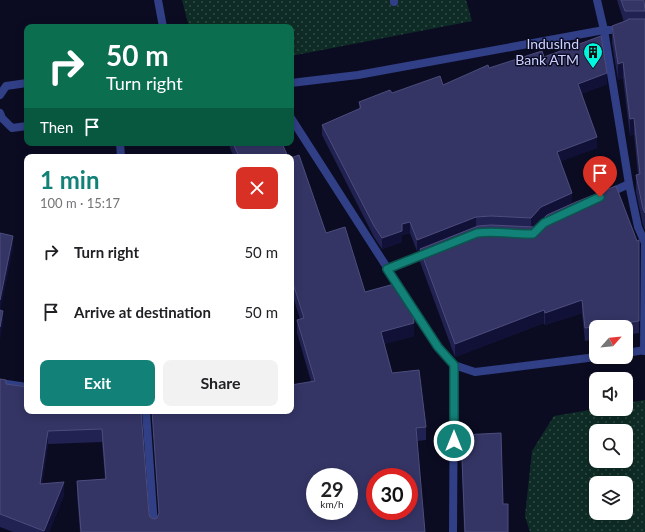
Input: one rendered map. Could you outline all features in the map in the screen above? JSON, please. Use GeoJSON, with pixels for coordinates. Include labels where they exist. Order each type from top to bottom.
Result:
{"type":"FeatureCollection","features":[{"type":"Feature","properties":{"kind":"street"},"geometry":{"type":"LineString","coordinates":[[158,0],[162,24]]}},
{"type":"Feature","properties":{"kind":"street"},"geometry":{"type":"LineString","coordinates":[[597,0],[604,30],[629,184],[638,227],[645,243],[644,351],[633,352]]}},
{"type":"Feature","properties":{"kind":"street"},"geometry":{"type":"LineString","coordinates":[[294,83],[358,75],[604,30],[631,30]]}},
{"type":"Feature","properties":{"kind":"street"},"geometry":{"type":"LineString","coordinates":[[0,95],[6,86],[24,83]]}},
{"type":"Feature","properties":{"kind":"street"},"geometry":{"type":"LineString","coordinates":[[0,113],[2,118],[12,128],[24,126]]}},
{"type":"Feature","properties":{"kind":"street"},"geometry":{"type":"LineString","coordinates":[[294,123],[438,347],[454,365],[475,372],[589,358]]}},
{"type":"Feature","properties":{"kind":"street"},"geometry":{"type":"LineString","coordinates":[[600,197],[629,184]]}},
{"type":"Feature","properties":{"kind":"street"},"geometry":{"type":"LineString","coordinates":[[387,269],[436,250]]}},
{"type":"Feature","properties":{"kind":"street"},"geometry":{"type":"LineString","coordinates":[[453,532],[454,365]]}},
{"type":"Feature","properties":{"kind":"street"},"geometry":{"type":"LineString","coordinates":[[0,383],[24,387]]}},
{"type":"Feature","properties":{"kind":"street"},"geometry":{"type":"LineString","coordinates":[[146,414],[154,526]]}},
{"type":"Feature","properties":{"kind":"green space"},"geometry":{"type":"Polygon","coordinates":[[[182,0],[466,0],[472,21],[294,55],[294,24],[188,24],[182,0]]]}},
{"type":"Feature","properties":{"kind":"green space"},"geometry":{"type":"Polygon","coordinates":[[[645,400],[645,532],[530,532],[525,516],[532,451],[554,416],[589,410],[589,416],[633,416],[633,402],[645,400]]]}},
{"type":"Feature","properties":{"kind":"building"},"geometry":{"type":"Polygon","coordinates":[[[621,0],[644,0],[645,11],[625,11],[621,0]]]}},
{"type":"Feature","properties":{"kind":"building"},"geometry":{"type":"Polygon","coordinates":[[[628,19],[645,19],[645,213],[636,175],[640,174],[634,118],[630,119],[623,62],[618,64],[612,26],[628,19]]]}},
{"type":"Feature","properties":{"kind":"building"},"geometry":{"type":"Polygon","coordinates":[[[601,36],[607,73],[578,84],[597,137],[557,152],[572,193],[541,207],[531,218],[491,216],[476,217],[417,240],[410,222],[402,224],[402,231],[382,238],[374,226],[322,125],[361,108],[359,102],[390,90],[392,93],[440,76],[443,85],[488,65],[489,68],[542,51],[544,57],[601,36]]]}},
{"type":"Feature","properties":{"kind":"building"},"geometry":{"type":"Polygon","coordinates":[[[234,146],[283,146],[287,154],[238,154],[234,146]]]}},
{"type":"Feature","properties":{"kind":"building"},"geometry":{"type":"Polygon","coordinates":[[[299,155],[326,233],[345,227],[365,292],[398,283],[411,303],[414,323],[381,332],[392,373],[419,370],[426,427],[416,428],[425,532],[81,532],[77,481],[106,479],[102,429],[48,431],[40,484],[64,482],[44,531],[0,514],[0,379],[6,380],[6,384],[24,387],[24,414],[141,414],[149,514],[150,517],[154,519],[157,518],[159,513],[152,414],[294,414],[294,384],[315,381],[297,320],[304,318],[294,286],[294,157],[299,155]]]}},
{"type":"Feature","properties":{"kind":"building"},"geometry":{"type":"Polygon","coordinates":[[[616,186],[637,241],[639,240],[639,321],[589,320],[589,327],[585,328],[582,300],[545,313],[544,310],[455,344],[420,249],[478,226],[491,225],[534,227],[547,215],[616,186]]]}},
{"type":"Feature","properties":{"kind":"building"},"geometry":{"type":"Polygon","coordinates":[[[0,233],[13,236],[0,300],[0,233]]]}},
{"type":"Feature","properties":{"kind":"building"},"geometry":{"type":"Polygon","coordinates":[[[0,310],[3,311],[0,327],[0,310]]]}},
{"type":"Feature","properties":{"kind":"building"},"geometry":{"type":"Polygon","coordinates":[[[501,433],[503,504],[508,504],[508,532],[465,532],[461,435],[501,433]]]}},
{"type":"Feature","properties":{"kind":"place","name":"IndusInd Bank ATM"},"geometry":{"type":"Point","coordinates":[593,69]}},
{"type":"Feature","properties":{"kind":"route"},"geometry":{"type":"LineString","coordinates":[[454,441],[454,365],[438,347],[387,269],[477,233],[489,231],[520,235],[533,234],[544,223],[600,197]]}}]}
